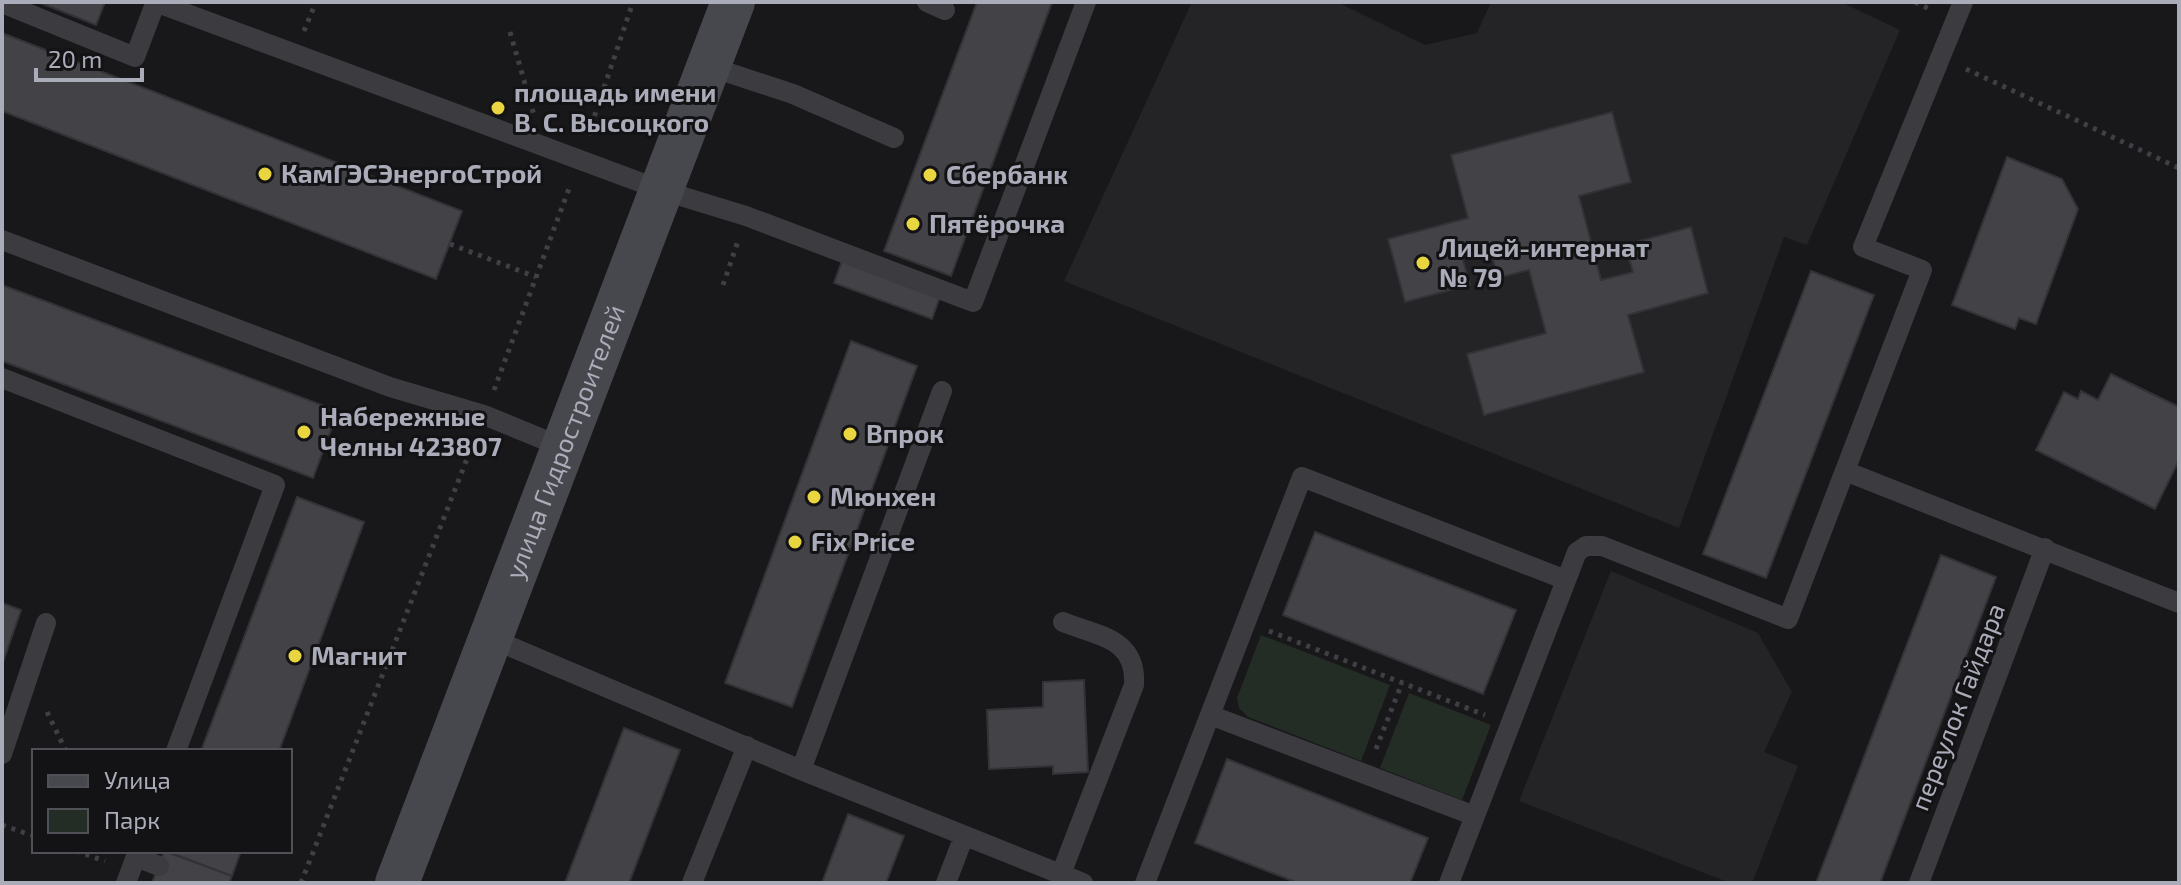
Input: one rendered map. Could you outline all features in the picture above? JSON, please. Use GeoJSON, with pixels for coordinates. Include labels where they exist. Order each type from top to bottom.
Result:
{"type":"FeatureCollection","features":[{"type":"Feature","properties":{"kind":"main road","name":"улица Гидростроителей"},"geometry":{"type":"LineString","coordinates":[[397,883],[733,2]]}},
{"type":"Feature","properties":{"kind":"lane"},"geometry":{"type":"LineString","coordinates":[[2,3],[135,57],[155,3],[661,190],[746,216],[973,302],[1086,2]]}},
{"type":"Feature","properties":{"kind":"lane"},"geometry":{"type":"LineString","coordinates":[[1449,883],[1577,552],[1594,545],[1788,619],[1922,270],[1863,247],[1963,2]]}},
{"type":"Feature","properties":{"kind":"lane"},"geometry":{"type":"LineString","coordinates":[[708,66],[793,94],[894,138]]}},
{"type":"Feature","properties":{"kind":"lane"},"geometry":{"type":"LineString","coordinates":[[2,240],[390,387],[484,415],[562,447]]}},
{"type":"Feature","properties":{"kind":"lane"},"geometry":{"type":"LineString","coordinates":[[2,378],[275,485],[177,749]]}},
{"type":"Feature","properties":{"kind":"lane"},"geometry":{"type":"LineString","coordinates":[[801,770],[942,391]]}},
{"type":"Feature","properties":{"kind":"lane"},"geometry":{"type":"LineString","coordinates":[[1845,471],[2179,603]]}},
{"type":"Feature","properties":{"kind":"lane"},"geometry":{"type":"LineString","coordinates":[[1145,883],[1302,477],[1566,580]]}},
{"type":"Feature","properties":{"kind":"lane","name":"переулок Гайдара"},"geometry":{"type":"LineString","coordinates":[[1919,883],[2045,548]]}},
{"type":"Feature","properties":{"kind":"lane"},"geometry":{"type":"LineString","coordinates":[[1061,874],[1134,685],[1135,671],[1133,661],[1121,645],[1063,622]]}},
{"type":"Feature","properties":{"kind":"lane"},"geometry":{"type":"LineString","coordinates":[[2,754],[46,623]]}},
{"type":"Feature","properties":{"kind":"lane"},"geometry":{"type":"LineString","coordinates":[[490,638],[801,770],[1083,883]]}},
{"type":"Feature","properties":{"kind":"lane"},"geometry":{"type":"LineString","coordinates":[[1210,715],[1475,816]]}},
{"type":"Feature","properties":{"kind":"lane"},"geometry":{"type":"LineString","coordinates":[[692,883],[747,746]]}},
{"type":"Feature","properties":{"kind":"lane"},"geometry":{"type":"LineString","coordinates":[[946,883],[964,836]]}},
{"type":"Feature","properties":{"kind":"lane"},"geometry":{"type":"LineString","coordinates":[[126,883],[137,854],[159,866]]}},
{"type":"Feature","properties":{"kind":"path"},"geometry":{"type":"LineString","coordinates":[[301,883],[484,415],[579,160],[633,2]]}},
{"type":"Feature","properties":{"kind":"path"},"geometry":{"type":"LineString","coordinates":[[510,32],[543,147]]}},
{"type":"Feature","properties":{"kind":"path"},"geometry":{"type":"LineString","coordinates":[[1940,58],[2179,168]]}},
{"type":"Feature","properties":{"kind":"path"},"geometry":{"type":"LineString","coordinates":[[723,285],[739,238]]}},
{"type":"Feature","properties":{"kind":"path"},"geometry":{"type":"LineString","coordinates":[[450,244],[536,277]]}},
{"type":"Feature","properties":{"kind":"path"},"geometry":{"type":"LineString","coordinates":[[1246,622],[1485,715]]}},
{"type":"Feature","properties":{"kind":"path"},"geometry":{"type":"LineString","coordinates":[[1367,774],[1402,683]]}},
{"type":"Feature","properties":{"kind":"path"},"geometry":{"type":"LineString","coordinates":[[2,825],[32,835]]}},
{"type":"Feature","properties":{"kind":"shaded area","name":"Лицей-интернат № 79"},"geometry":{"type":"Polygon","coordinates":[[[1192,2],[1337,2],[1425,45],[1477,33],[1491,2],[1841,2],[1900,30],[1807,245],[1784,237],[1679,528],[1064,281],[1192,2]]]}},
{"type":"Feature","properties":{"kind":"shaded area"},"geometry":{"type":"Polygon","coordinates":[[[1611,571],[1758,633],[1792,692],[1764,752],[1798,766],[1752,883],[1730,883],[1519,801],[1611,571]]]}},
{"type":"Feature","properties":{"kind":"green space"},"geometry":{"type":"Polygon","coordinates":[[[1261,635],[1390,685],[1361,761],[1248,717],[1239,708],[1237,698],[1261,635]]]}},
{"type":"Feature","properties":{"kind":"green space"},"geometry":{"type":"Polygon","coordinates":[[[1409,693],[1491,725],[1462,800],[1380,768],[1409,693]]]}},
{"type":"Feature","properties":{"kind":"building"},"geometry":{"type":"Polygon","coordinates":[[[38,2],[105,2],[96,25],[38,2]]]}},
{"type":"Feature","properties":{"kind":"building"},"geometry":{"type":"Polygon","coordinates":[[[977,2],[1052,2],[951,276],[884,251],[977,2]]]}},
{"type":"Feature","properties":{"kind":"building","name":"КамГЭСЭнергоСтрой"},"geometry":{"type":"Polygon","coordinates":[[[2,33],[462,211],[436,279],[2,111],[2,33]]]}},
{"type":"Feature","properties":{"kind":"building"},"geometry":{"type":"Polygon","coordinates":[[[1612,112],[1631,182],[1579,196],[1601,280],[1633,272],[1625,245],[1691,227],[1708,293],[1628,315],[1644,372],[1484,415],[1467,354],[1546,333],[1529,270],[1498,278],[1490,249],[1462,256],[1470,285],[1405,302],[1388,239],[1468,218],[1451,155],[1612,112]]]}},
{"type":"Feature","properties":{"kind":"building"},"geometry":{"type":"Polygon","coordinates":[[[2007,157],[2062,179],[2078,209],[2036,324],[2019,318],[2015,329],[1952,305],[2007,157]]]}},
{"type":"Feature","properties":{"kind":"building"},"geometry":{"type":"Polygon","coordinates":[[[843,258],[941,294],[932,319],[834,283],[843,258]]]}},
{"type":"Feature","properties":{"kind":"building"},"geometry":{"type":"Polygon","coordinates":[[[1811,271],[1874,295],[1766,578],[1703,554],[1811,271]]]}},
{"type":"Feature","properties":{"kind":"building"},"geometry":{"type":"Polygon","coordinates":[[[2,285],[338,411],[313,478],[2,361],[2,285]]]}},
{"type":"Feature","properties":{"kind":"building"},"geometry":{"type":"Polygon","coordinates":[[[851,341],[917,366],[792,707],[725,683],[851,341]]]}},
{"type":"Feature","properties":{"kind":"building"},"geometry":{"type":"Polygon","coordinates":[[[2111,374],[2179,407],[2179,460],[2155,509],[2036,450],[2064,392],[2078,399],[2081,391],[2098,400],[2111,374]]]}},
{"type":"Feature","properties":{"kind":"building"},"geometry":{"type":"Polygon","coordinates":[[[297,497],[364,522],[280,749],[202,749],[297,497]]]}},
{"type":"Feature","properties":{"kind":"building"},"geometry":{"type":"Polygon","coordinates":[[[1315,532],[1516,610],[1483,694],[1283,615],[1315,532]]]}},
{"type":"Feature","properties":{"kind":"building"},"geometry":{"type":"Polygon","coordinates":[[[1941,555],[1996,577],[1880,883],[1816,883],[1941,555]]]}},
{"type":"Feature","properties":{"kind":"building"},"geometry":{"type":"Polygon","coordinates":[[[2,603],[21,610],[2,665],[2,603]]]}},
{"type":"Feature","properties":{"kind":"building"},"geometry":{"type":"Polygon","coordinates":[[[1084,680],[1088,772],[1053,774],[1053,766],[989,769],[987,710],[1043,707],[1043,682],[1084,680]]]}},
{"type":"Feature","properties":{"kind":"building"},"geometry":{"type":"Polygon","coordinates":[[[624,728],[680,750],[629,883],[565,883],[624,728]]]}},
{"type":"Feature","properties":{"kind":"building"},"geometry":{"type":"Polygon","coordinates":[[[1227,759],[1428,838],[1410,883],[1298,883],[1195,843],[1227,759]]]}},
{"type":"Feature","properties":{"kind":"building"},"geometry":{"type":"Polygon","coordinates":[[[848,814],[904,836],[886,883],[822,883],[848,814]]]}},
{"type":"Feature","properties":{"kind":"building"},"geometry":{"type":"Polygon","coordinates":[[[163,853],[232,876],[229,883],[152,883],[163,853]]]}},
{"type":"Feature","properties":{"kind":"building"},"geometry":{"type":"Polygon","coordinates":[[[171,853],[240,853],[232,876],[171,853]]]}},
{"type":"Feature","properties":{"kind":"place","name":"площадь имени В. С. Высоцкого"},"geometry":{"type":"Point","coordinates":[498,108]}},
{"type":"Feature","properties":{"kind":"place","name":"КамГЭСЭнергоСтрой"},"geometry":{"type":"Point","coordinates":[265,174]}},
{"type":"Feature","properties":{"kind":"place","name":"Сбербанк"},"geometry":{"type":"Point","coordinates":[930,175]}},
{"type":"Feature","properties":{"kind":"place","name":"Пятёрочка"},"geometry":{"type":"Point","coordinates":[913,224]}},
{"type":"Feature","properties":{"kind":"place","name":"Лицей-интернат № 79"},"geometry":{"type":"Point","coordinates":[1423,263]}},
{"type":"Feature","properties":{"kind":"place","name":"Набережные Челны 423807"},"geometry":{"type":"Point","coordinates":[304,432]}},
{"type":"Feature","properties":{"kind":"place","name":"Впрок"},"geometry":{"type":"Point","coordinates":[850,434]}},
{"type":"Feature","properties":{"kind":"place","name":"Мюнхен"},"geometry":{"type":"Point","coordinates":[814,497]}},
{"type":"Feature","properties":{"kind":"place","name":"Fix Price"},"geometry":{"type":"Point","coordinates":[795,542]}},
{"type":"Feature","properties":{"kind":"place","name":"Магнит"},"geometry":{"type":"Point","coordinates":[295,656]}}]}
